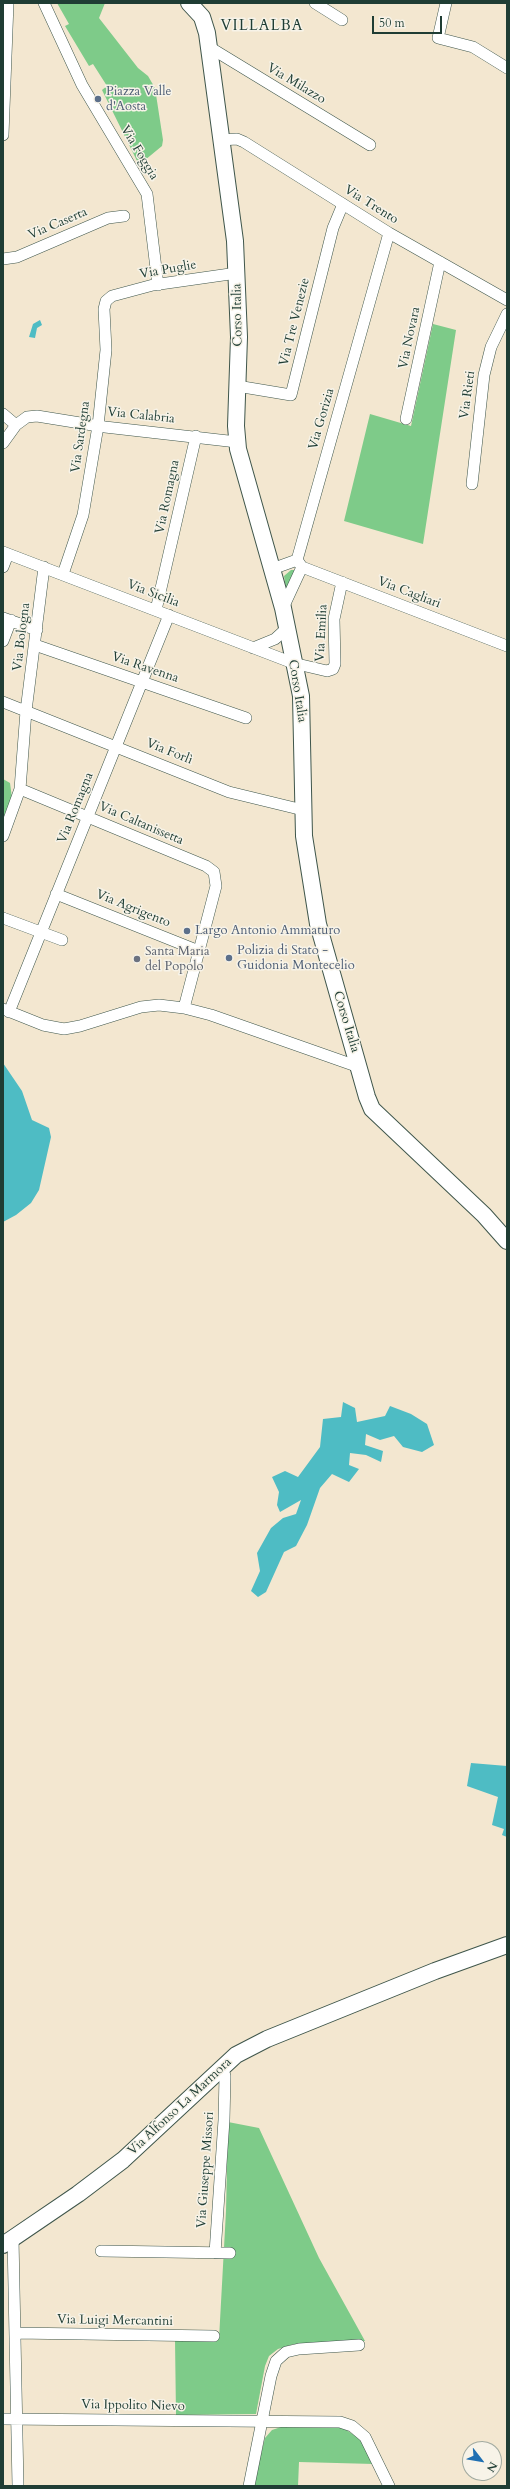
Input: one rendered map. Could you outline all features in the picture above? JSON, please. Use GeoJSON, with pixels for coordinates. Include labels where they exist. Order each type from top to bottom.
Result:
{"type":"FeatureCollection","features":[{"type":"Feature","properties":{"kind":"street"},"geometry":{"type":"LineString","coordinates":[[3,135],[8,3]]}},
{"type":"Feature","properties":{"kind":"street","name":"Via Foggia"},"geometry":{"type":"LineString","coordinates":[[44,3],[82,84],[147,194],[158,284]]}},
{"type":"Feature","properties":{"kind":"street","name":"Corso Italia"},"geometry":{"type":"LineString","coordinates":[[189,3],[205,24],[209,47],[220,140],[235,241],[237,273],[237,442],[283,608],[302,711],[303,810],[307,865],[318,924],[368,1101],[375,1112],[484,1215],[507,1241]]}},
{"type":"Feature","properties":{"kind":"street"},"geometry":{"type":"LineString","coordinates":[[314,3],[342,20]]}},
{"type":"Feature","properties":{"kind":"street"},"geometry":{"type":"LineString","coordinates":[[446,3],[438,38],[473,47],[507,68]]}},
{"type":"Feature","properties":{"kind":"street","name":"Via Milazzo"},"geometry":{"type":"LineString","coordinates":[[209,47],[370,145]]}},
{"type":"Feature","properties":{"kind":"street","name":"Via Trento"},"geometry":{"type":"LineString","coordinates":[[220,140],[237,139],[244,142],[389,233],[507,300]]}},
{"type":"Feature","properties":{"kind":"street","name":"Via Tre Venezie"},"geometry":{"type":"LineString","coordinates":[[237,386],[291,395],[333,228],[343,204]]}},
{"type":"Feature","properties":{"kind":"street","name":"Via Caserta"},"geometry":{"type":"LineString","coordinates":[[3,259],[17,257],[108,218],[124,216]]}},
{"type":"Feature","properties":{"kind":"street","name":"Via Gorizia"},"geometry":{"type":"LineString","coordinates":[[283,608],[300,563],[389,233]]}},
{"type":"Feature","properties":{"kind":"street","name":"Via Novara"},"geometry":{"type":"LineString","coordinates":[[406,419],[440,262]]}},
{"type":"Feature","properties":{"kind":"street","name":"Via Puglie"},"geometry":{"type":"LineString","coordinates":[[106,301],[112,296],[158,284],[237,273]]}},
{"type":"Feature","properties":{"kind":"street","name":"Via Sardegna"},"geometry":{"type":"LineString","coordinates":[[63,574],[83,515],[98,426],[106,350],[104,308],[106,301]]}},
{"type":"Feature","properties":{"kind":"street","name":"Via Rieti"},"geometry":{"type":"LineString","coordinates":[[472,484],[484,375],[491,347],[507,314]]}},
{"type":"Feature","properties":{"kind":"street"},"geometry":{"type":"LineString","coordinates":[[3,414],[16,425],[3,443]]}},
{"type":"Feature","properties":{"kind":"street","name":"Via Calabria"},"geometry":{"type":"LineString","coordinates":[[16,425],[27,417],[34,415],[98,426],[196,436],[237,442]]}},
{"type":"Feature","properties":{"kind":"street","name":"Via Romagna"},"geometry":{"type":"LineString","coordinates":[[156,610],[196,436]]}},
{"type":"Feature","properties":{"kind":"street"},"geometry":{"type":"LineString","coordinates":[[3,567],[5,553]]}},
{"type":"Feature","properties":{"kind":"street","name":"Via Sicilia"},"geometry":{"type":"LineString","coordinates":[[5,553],[293,663]]}},
{"type":"Feature","properties":{"kind":"street"},"geometry":{"type":"LineString","coordinates":[[272,569],[300,563]]}},
{"type":"Feature","properties":{"kind":"street","name":"Via Cagliari"},"geometry":{"type":"LineString","coordinates":[[300,563],[342,582],[507,646]]}},
{"type":"Feature","properties":{"kind":"street","name":"Via Bologna"},"geometry":{"type":"LineString","coordinates":[[3,836],[20,789],[26,711],[44,567]]}},
{"type":"Feature","properties":{"kind":"street","name":"Via Emilia"},"geometry":{"type":"LineString","coordinates":[[293,663],[328,671],[334,668],[334,619],[342,582]]}},
{"type":"Feature","properties":{"kind":"street","name":"Via Romagna"},"geometry":{"type":"LineString","coordinates":[[6,1011],[56,894],[169,615]]}},
{"type":"Feature","properties":{"kind":"street"},"geometry":{"type":"LineString","coordinates":[[3,642],[7,619],[37,630]]}},
{"type":"Feature","properties":{"kind":"street"},"geometry":{"type":"LineString","coordinates":[[253,648],[275,639],[287,628]]}},
{"type":"Feature","properties":{"kind":"street","name":"Via Ravenna"},"geometry":{"type":"LineString","coordinates":[[35,645],[246,718]]}},
{"type":"Feature","properties":{"kind":"street","name":"Via Forlì"},"geometry":{"type":"LineString","coordinates":[[3,702],[229,792],[303,810]]}},
{"type":"Feature","properties":{"kind":"street","name":"Via Caltanissetta"},"geometry":{"type":"LineString","coordinates":[[20,789],[206,866],[214,872],[217,882],[199,950]]}},
{"type":"Feature","properties":{"kind":"street","name":"Via Agrigento"},"geometry":{"type":"LineString","coordinates":[[56,894],[199,950]]}},
{"type":"Feature","properties":{"kind":"street"},"geometry":{"type":"LineString","coordinates":[[3,918],[62,940]]}},
{"type":"Feature","properties":{"kind":"street"},"geometry":{"type":"LineString","coordinates":[[184,1008],[199,950]]}},
{"type":"Feature","properties":{"kind":"street"},"geometry":{"type":"LineString","coordinates":[[6,1011],[43,1025],[64,1029],[141,1007],[159,1005],[184,1008],[212,1015],[359,1066]]}},
{"type":"Feature","properties":{"kind":"street","name":"Via Alfonso La Marmora"},"geometry":{"type":"LineString","coordinates":[[8,2241],[123,2160],[236,2054],[267,2039],[435,1971],[507,1945]]}},
{"type":"Feature","properties":{"kind":"street","name":"Via Giuseppe Missori"},"geometry":{"type":"LineString","coordinates":[[215,2252],[224,2120],[225,2076],[222,2066]]}},
{"type":"Feature","properties":{"kind":"street"},"geometry":{"type":"LineString","coordinates":[[8,2241],[16,2333],[18,2486]]}},
{"type":"Feature","properties":{"kind":"street"},"geometry":{"type":"LineString","coordinates":[[101,2250],[230,2253]]}},
{"type":"Feature","properties":{"kind":"street","name":"Via Luigi Mercantini"},"geometry":{"type":"LineString","coordinates":[[16,2333],[214,2336]]}},
{"type":"Feature","properties":{"kind":"street"},"geometry":{"type":"LineString","coordinates":[[249,2486],[263,2422],[272,2370],[281,2355],[303,2348],[359,2345]]}},
{"type":"Feature","properties":{"kind":"street","name":"Via Ippolito Nievo"},"geometry":{"type":"LineString","coordinates":[[3,2419],[263,2422],[328,2421],[352,2426],[368,2442],[389,2486]]}},
{"type":"Feature","properties":{"kind":"green space"},"geometry":{"type":"Polygon","coordinates":[[[57,3],[105,3],[99,18],[138,68],[148,76],[155,88],[163,140],[162,146],[139,165],[102,90],[107,86],[93,64],[89,66],[65,26],[69,24],[57,3]]]}},
{"type":"Feature","properties":{"kind":"green space"},"geometry":{"type":"Polygon","coordinates":[[[433,324],[456,330],[423,544],[344,521],[370,414],[411,426],[433,324]]]}},
{"type":"Feature","properties":{"kind":"green space"},"geometry":{"type":"Polygon","coordinates":[[[291,570],[296,570],[287,594],[284,576],[291,570]]]}},
{"type":"Feature","properties":{"kind":"green space"},"geometry":{"type":"Polygon","coordinates":[[[3,779],[10,783],[12,798],[3,821],[3,779]]]}},
{"type":"Feature","properties":{"kind":"green space"},"geometry":{"type":"Polygon","coordinates":[[[228,2122],[259,2128],[319,2258],[365,2341],[294,2344],[278,2349],[269,2356],[265,2366],[256,2414],[176,2415],[175,2340],[219,2339],[226,2211],[228,2122]]]}},
{"type":"Feature","properties":{"kind":"green space"},"geometry":{"type":"Polygon","coordinates":[[[281,2427],[343,2428],[359,2438],[374,2464],[299,2462],[298,2486],[253,2486],[265,2438],[272,2430],[281,2427]]]}},
{"type":"Feature","properties":{"kind":"water"},"geometry":{"type":"Polygon","coordinates":[[[40,320],[42,325],[37,328],[35,338],[29,337],[33,324],[40,320]]]}},
{"type":"Feature","properties":{"kind":"water"},"geometry":{"type":"Polygon","coordinates":[[[3,1063],[22,1091],[32,1120],[49,1128],[51,1137],[39,1190],[31,1203],[16,1215],[3,1222],[3,1063]]]}},
{"type":"Feature","properties":{"kind":"water"},"geometry":{"type":"Polygon","coordinates":[[[343,1402],[355,1408],[357,1422],[385,1416],[390,1406],[411,1414],[427,1424],[434,1445],[422,1452],[403,1447],[394,1436],[380,1440],[366,1434],[365,1445],[383,1451],[381,1462],[366,1455],[350,1453],[349,1465],[359,1469],[349,1482],[332,1474],[320,1488],[307,1525],[296,1546],[284,1552],[266,1592],[258,1597],[251,1591],[260,1571],[257,1553],[271,1528],[283,1518],[296,1514],[301,1500],[280,1512],[277,1505],[279,1492],[272,1477],[285,1471],[298,1477],[320,1447],[323,1419],[341,1417],[343,1402]]]}},
{"type":"Feature","properties":{"kind":"water"},"geometry":{"type":"Polygon","coordinates":[[[471,1763],[507,1766],[507,1837],[502,1835],[504,1829],[492,1825],[498,1797],[467,1786],[471,1763]]]}},
{"type":"Feature","properties":{"kind":"place","name":"Piazza Valle d'Aosta"},"geometry":{"type":"Point","coordinates":[98,99]}},
{"type":"Feature","properties":{"kind":"place","name":"Largo Antonio Ammaturo"},"geometry":{"type":"Point","coordinates":[187,931]}},
{"type":"Feature","properties":{"kind":"place","name":"Polizia di Stato - Guidonia Montecelio"},"geometry":{"type":"Point","coordinates":[229,958]}},
{"type":"Feature","properties":{"kind":"place","name":"Santa Maria del Popolo"},"geometry":{"type":"Point","coordinates":[137,959]}},
{"type":"Feature","properties":{"kind":"district","name":"VILLALBA"},"geometry":{"type":"Point","coordinates":[262,27]}}]}
